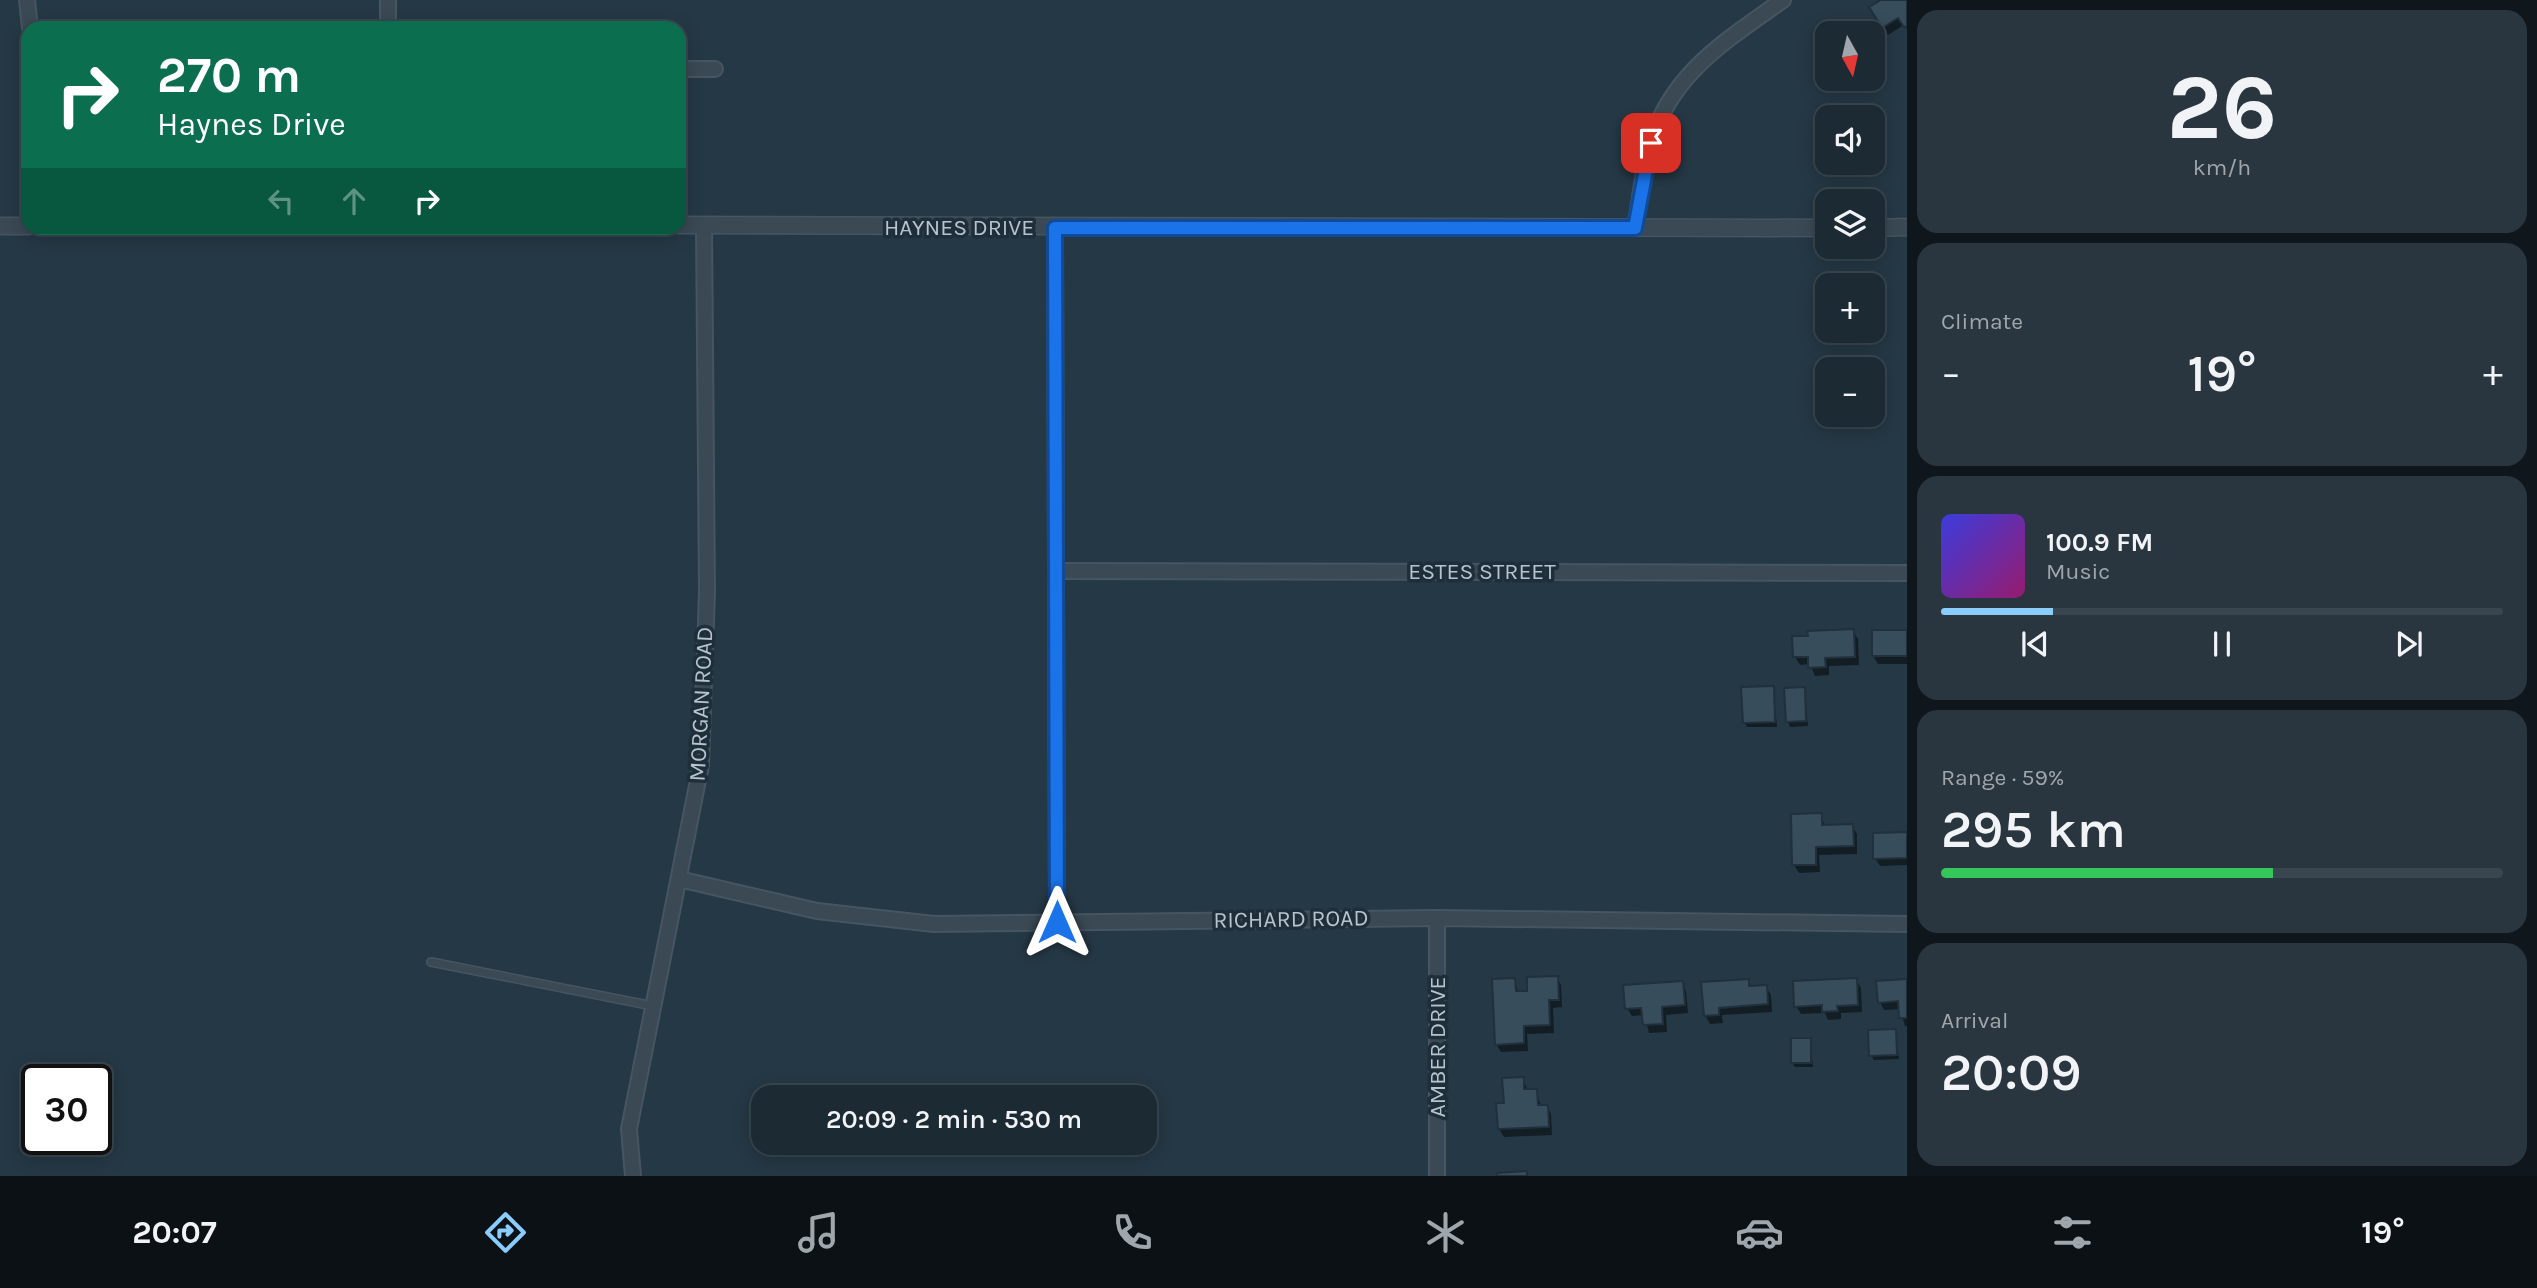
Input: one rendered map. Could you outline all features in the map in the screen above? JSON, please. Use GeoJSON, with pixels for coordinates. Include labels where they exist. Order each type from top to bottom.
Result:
{"type":"FeatureCollection","features":[{"type":"Feature","properties":{"kind":"street"},"geometry":{"type":"LineString","coordinates":[[27,0],[29,21]]}},
{"type":"Feature","properties":{"kind":"street"},"geometry":{"type":"LineString","coordinates":[[388,0],[388,21]]}},
{"type":"Feature","properties":{"kind":"street"},"geometry":{"type":"LineString","coordinates":[[1635,228],[1651,143],[1664,107],[1688,72],[1717,46],[1783,0]]}},
{"type":"Feature","properties":{"kind":"street"},"geometry":{"type":"LineString","coordinates":[[686,69],[715,69]]}},
{"type":"Feature","properties":{"kind":"street","name":"MORGAN ROAD"},"geometry":{"type":"LineString","coordinates":[[633,1176],[629,1129],[701,765],[707,592],[705,225]]}},
{"type":"Feature","properties":{"kind":"street"},"geometry":{"type":"LineString","coordinates":[[0,226],[21,226]]}},
{"type":"Feature","properties":{"kind":"street","name":"HAYNES DRIVE"},"geometry":{"type":"LineString","coordinates":[[686,226],[1815,228]]}},
{"type":"Feature","properties":{"kind":"street"},"geometry":{"type":"LineString","coordinates":[[1055,228],[1057,922]]}},
{"type":"Feature","properties":{"kind":"street"},"geometry":{"type":"LineString","coordinates":[[1885,228],[1907,228]]}},
{"type":"Feature","properties":{"kind":"street","name":"ESTES STREET"},"geometry":{"type":"LineString","coordinates":[[1056,571],[1907,573]]}},
{"type":"Feature","properties":{"kind":"street","name":"RICHARD ROAD"},"geometry":{"type":"LineString","coordinates":[[680,879],[817,911],[934,924],[1437,918],[1907,924]]}},
{"type":"Feature","properties":{"kind":"street","name":"AMBER DRIVE"},"geometry":{"type":"LineString","coordinates":[[1437,918],[1437,1176]]}},
{"type":"Feature","properties":{"kind":"lane"},"geometry":{"type":"LineString","coordinates":[[431,962],[654,1006]]}},
{"type":"Feature","properties":{"kind":"building"},"geometry":{"type":"Polygon","coordinates":[[[1881,0],[1907,0],[1907,26],[1904,27],[1898,18],[1885,26],[1885,21],[1878,21],[1869,7],[1881,0]]]}},
{"type":"Feature","properties":{"kind":"building"},"geometry":{"type":"Polygon","coordinates":[[[1854,629],[1855,657],[1825,658],[1826,667],[1808,668],[1808,657],[1793,657],[1792,636],[1808,636],[1807,631],[1854,629]]]}},
{"type":"Feature","properties":{"kind":"building"},"geometry":{"type":"Polygon","coordinates":[[[1872,630],[1907,630],[1907,656],[1872,656],[1872,630]]]}},
{"type":"Feature","properties":{"kind":"building"},"geometry":{"type":"Polygon","coordinates":[[[1774,686],[1775,722],[1743,723],[1741,687],[1774,686]]]}},
{"type":"Feature","properties":{"kind":"building"},"geometry":{"type":"Polygon","coordinates":[[[1805,687],[1806,721],[1786,722],[1784,688],[1805,687]]]}},
{"type":"Feature","properties":{"kind":"building"},"geometry":{"type":"Polygon","coordinates":[[[1822,813],[1822,825],[1853,824],[1854,846],[1816,847],[1816,865],[1792,865],[1791,814],[1822,813]]]}},
{"type":"Feature","properties":{"kind":"building"},"geometry":{"type":"Polygon","coordinates":[[[1907,832],[1907,858],[1873,859],[1873,833],[1907,832]]]}},
{"type":"Feature","properties":{"kind":"building"},"geometry":{"type":"Polygon","coordinates":[[[1558,976],[1559,1000],[1549,1000],[1550,1025],[1524,1026],[1524,1043],[1495,1045],[1492,979],[1515,978],[1516,991],[1527,991],[1527,977],[1558,976]]]}},
{"type":"Feature","properties":{"kind":"building"},"geometry":{"type":"Polygon","coordinates":[[[1857,978],[1858,1005],[1837,1006],[1838,1011],[1822,1012],[1822,1005],[1794,1007],[1793,981],[1857,978]]]}},
{"type":"Feature","properties":{"kind":"building"},"geometry":{"type":"Polygon","coordinates":[[[1749,979],[1749,986],[1767,985],[1768,1004],[1719,1008],[1719,1015],[1704,1016],[1701,982],[1749,979]]]}},
{"type":"Feature","properties":{"kind":"building"},"geometry":{"type":"Polygon","coordinates":[[[1907,979],[1907,1018],[1899,1018],[1898,1001],[1878,1003],[1876,981],[1907,979]]]}},
{"type":"Feature","properties":{"kind":"building"},"geometry":{"type":"Polygon","coordinates":[[[1683,981],[1685,1005],[1662,1007],[1663,1024],[1643,1025],[1641,1008],[1625,1009],[1623,985],[1683,981]]]}},
{"type":"Feature","properties":{"kind":"building"},"geometry":{"type":"Polygon","coordinates":[[[1896,1029],[1897,1055],[1869,1056],[1868,1030],[1896,1029]]]}},
{"type":"Feature","properties":{"kind":"building"},"geometry":{"type":"Polygon","coordinates":[[[1791,1038],[1811,1038],[1811,1063],[1791,1063],[1791,1038]]]}},
{"type":"Feature","properties":{"kind":"building"},"geometry":{"type":"Polygon","coordinates":[[[1524,1077],[1524,1089],[1537,1089],[1538,1105],[1548,1105],[1549,1127],[1498,1129],[1496,1103],[1504,1103],[1502,1078],[1524,1077]]]}},
{"type":"Feature","properties":{"kind":"building"},"geometry":{"type":"Polygon","coordinates":[[[1527,1171],[1527,1176],[1497,1176],[1497,1173],[1527,1171]]]}},
{"type":"Feature","properties":{"kind":"route"},"geometry":{"type":"LineString","coordinates":[[1057,922],[1055,228],[1635,228],[1651,143]]}}]}
